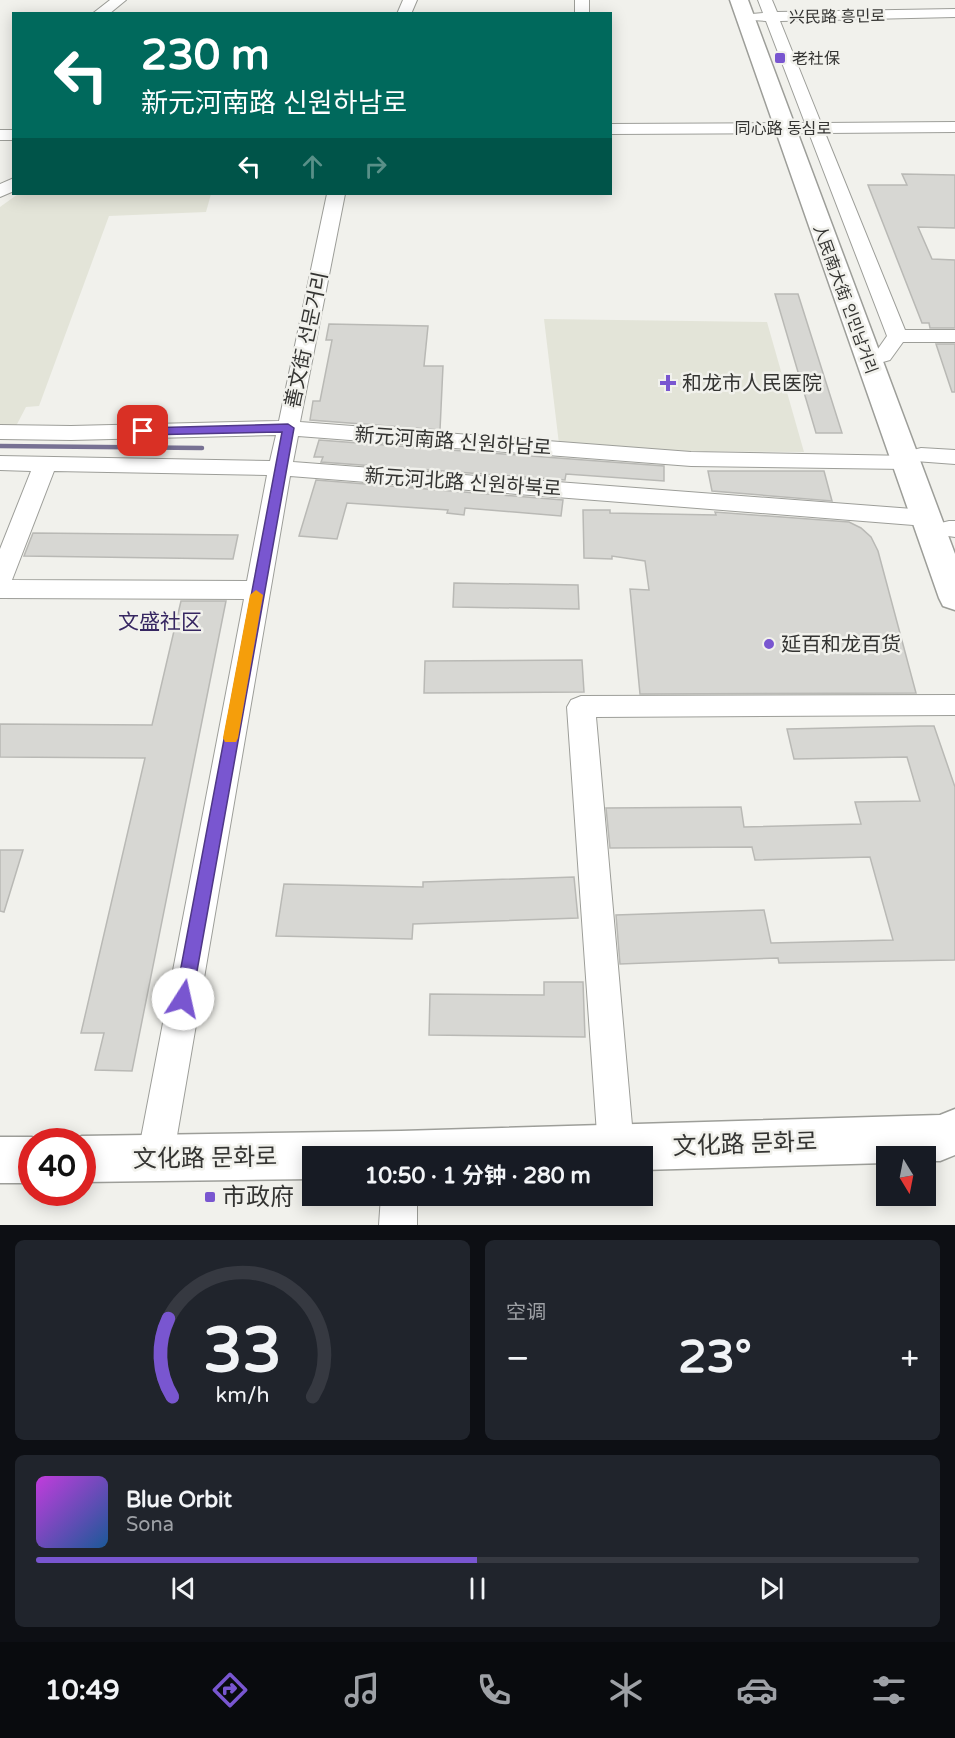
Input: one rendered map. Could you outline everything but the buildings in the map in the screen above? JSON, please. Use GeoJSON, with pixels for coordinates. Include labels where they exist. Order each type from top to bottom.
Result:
{"type":"FeatureCollection","features":[{"type":"Feature","properties":{"kind":"main road","name":"人民南大街 인민남거리"},"geometry":{"type":"LineString","coordinates":[[756,7],[913,459],[953,534]]}},
{"type":"Feature","properties":{"kind":"main road","name":"人民南大街 인민남거리"},"geometry":{"type":"LineString","coordinates":[[798,128],[883,356],[913,459],[926,518],[955,598]]}},
{"type":"Feature","properties":{"kind":"main road","name":"文化路 문화로"},"geometry":{"type":"LineString","coordinates":[[653,1147],[950,1138]]}},
{"type":"Feature","properties":{"kind":"main road","name":"文化路 문화로"},"geometry":{"type":"LineString","coordinates":[[96,1159],[302,1165]]}},
{"type":"Feature","properties":{"kind":"main road"},"geometry":{"type":"LineString","coordinates":[[0,1160],[18,1160]]}},
{"type":"Feature","properties":{"kind":"street"},"geometry":{"type":"LineString","coordinates":[[102,12],[119,0]]}},
{"type":"Feature","properties":{"kind":"street","name":"兴民路 흥민로"},"geometry":{"type":"LineString","coordinates":[[756,7],[955,13]]}},
{"type":"Feature","properties":{"kind":"street","name":"人民南大街 인민남거리"},"geometry":{"type":"LineString","coordinates":[[756,7],[798,128],[897,336],[883,356]]}},
{"type":"Feature","properties":{"kind":"street","name":"同心路 동심로"},"geometry":{"type":"LineString","coordinates":[[612,129],[955,127]]}},
{"type":"Feature","properties":{"kind":"street","name":"善文街 선문거리"},"geometry":{"type":"LineString","coordinates":[[155,1159],[257,590],[336,195]]}},
{"type":"Feature","properties":{"kind":"street"},"geometry":{"type":"LineString","coordinates":[[897,336],[955,336]]}},
{"type":"Feature","properties":{"kind":"street","name":"新元河南路 신원하남로"},"geometry":{"type":"LineString","coordinates":[[0,432],[71,434],[288,428],[691,459],[955,457]]}},
{"type":"Feature","properties":{"kind":"street","name":"新元河北路 신원하북로"},"geometry":{"type":"LineString","coordinates":[[0,463],[280,468],[926,518]]}},
{"type":"Feature","properties":{"kind":"street"},"geometry":{"type":"LineString","coordinates":[[0,580],[45,464]]}},
{"type":"Feature","properties":{"kind":"street"},"geometry":{"type":"LineString","coordinates":[[0,590],[257,590]]}},
{"type":"Feature","properties":{"kind":"street"},"geometry":{"type":"LineString","coordinates":[[616,1146],[581,707],[955,705]]}},
{"type":"Feature","properties":{"kind":"street"},"geometry":{"type":"LineString","coordinates":[[398,1225],[399,1206]]}},
{"type":"Feature","properties":{"kind":"shaded area"},"geometry":{"type":"Polygon","coordinates":[[[17,195],[211,195],[206,212],[109,216],[39,406],[26,407],[15,428],[0,427],[0,207],[17,195]]]}},
{"type":"Feature","properties":{"kind":"shaded area","name":"和龙市人民医院"},"geometry":{"type":"Polygon","coordinates":[[[544,319],[767,322],[804,452],[667,451],[559,444],[544,319]]]}},
{"type":"Feature","properties":{"kind":"waterway"},"geometry":{"type":"LineString","coordinates":[[0,446],[202,448]]}},
{"type":"Feature","properties":{"kind":"slow traffic"},"geometry":{"type":"LineString","coordinates":[[231,738],[256,595]]}},
{"type":"Feature","properties":{"kind":"place","name":"老社保"},"geometry":{"type":"Point","coordinates":[780,58]}},
{"type":"Feature","properties":{"kind":"place","name":"和龙市人民医院"},"geometry":{"type":"Point","coordinates":[668,383]}},
{"type":"Feature","properties":{"kind":"place","name":"延百和龙百货"},"geometry":{"type":"Point","coordinates":[769,644]}},
{"type":"Feature","properties":{"kind":"place","name":"市政府"},"geometry":{"type":"Point","coordinates":[210,1197]}},
{"type":"Feature","properties":{"kind":"district","name":"文盛社区"},"geometry":{"type":"Point","coordinates":[160,622]}},
{"type":"Feature","properties":{"kind":"route"},"geometry":{"type":"LineString","coordinates":[[143,431],[288,428],[183,999]]}}]}
